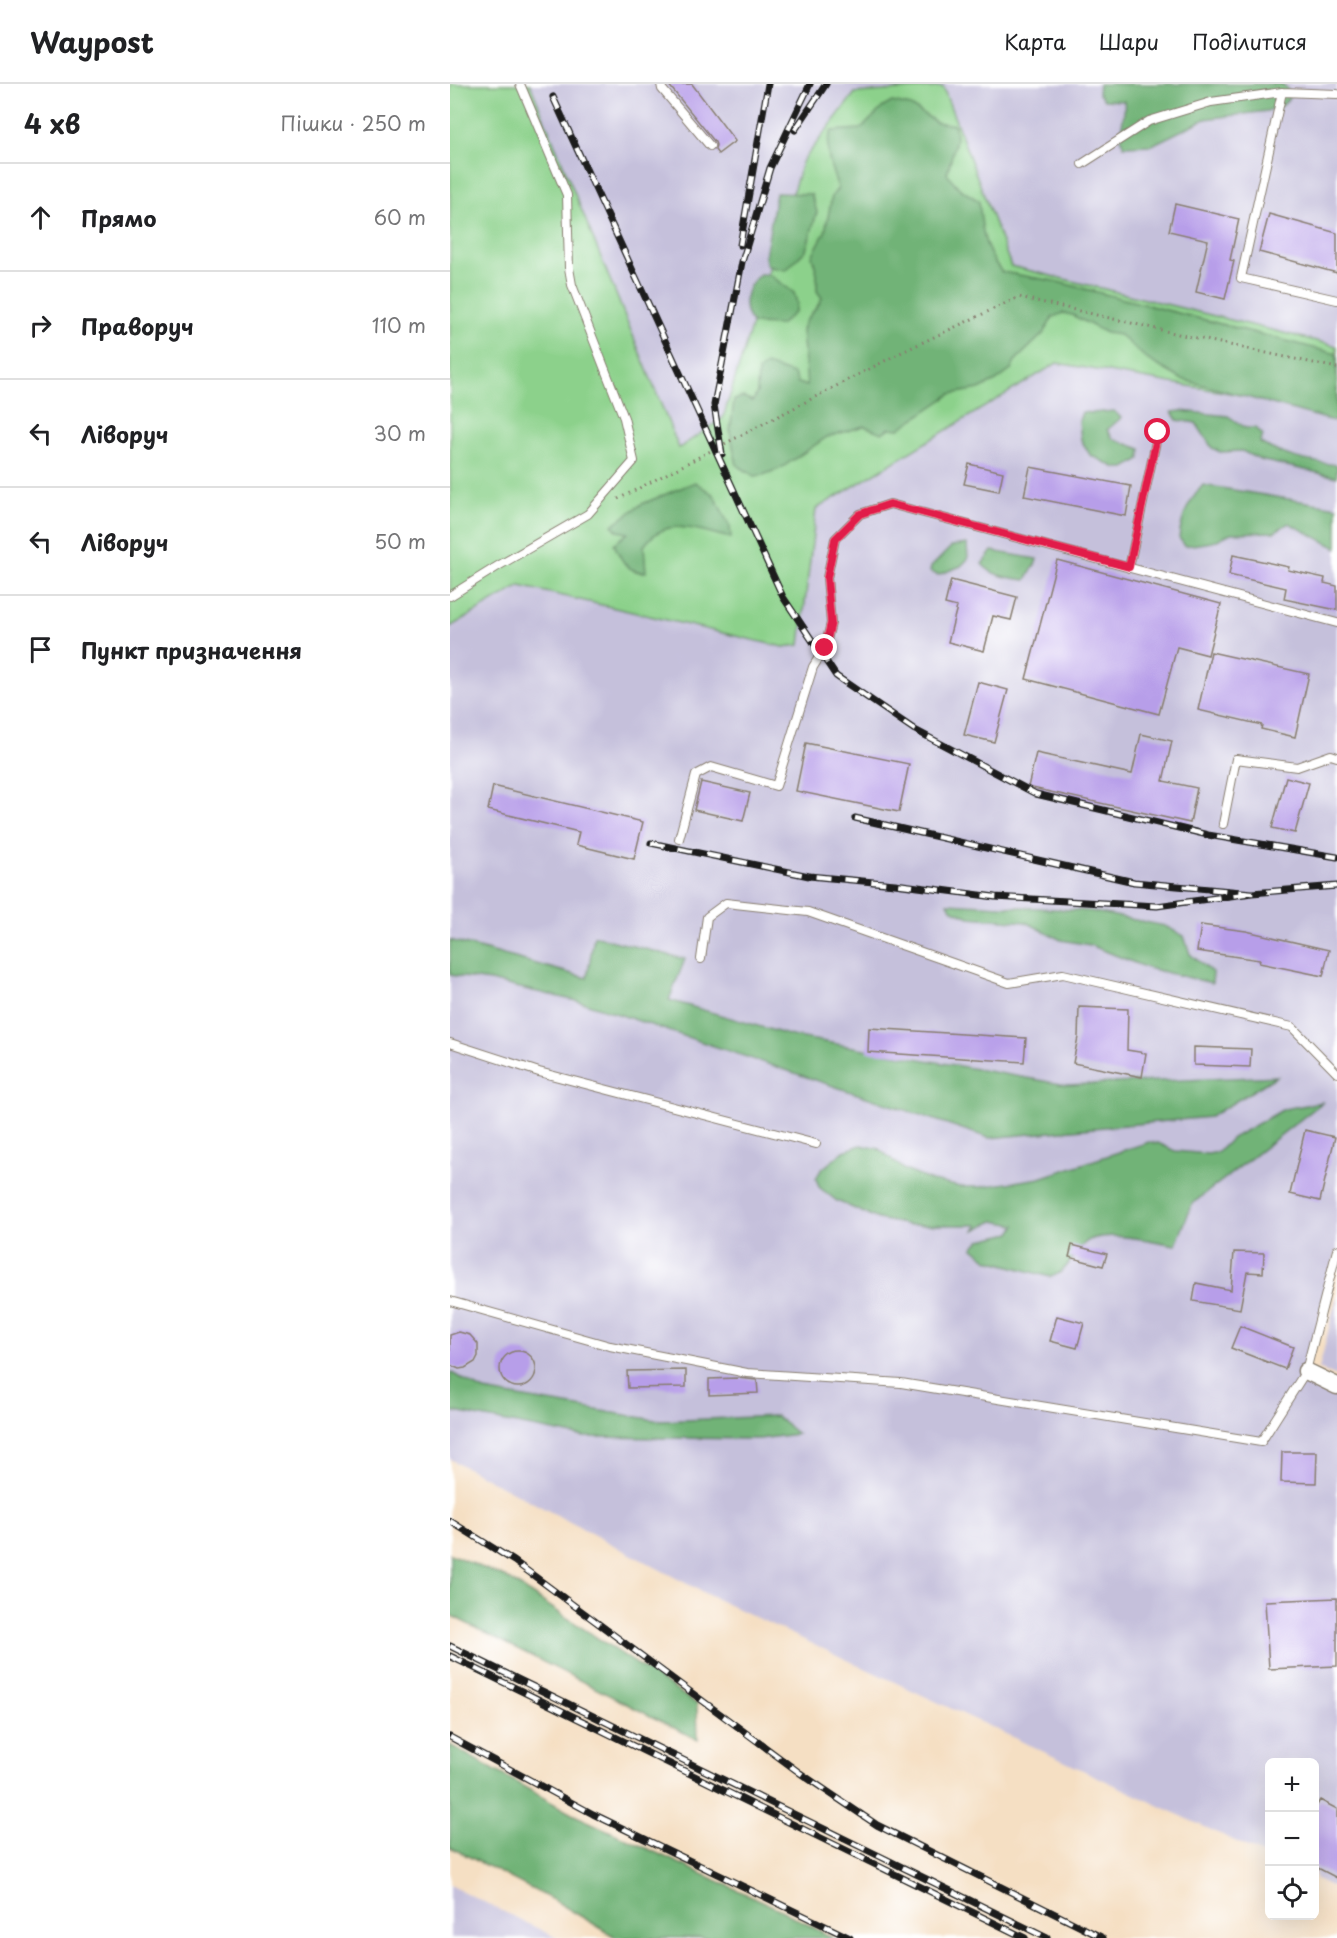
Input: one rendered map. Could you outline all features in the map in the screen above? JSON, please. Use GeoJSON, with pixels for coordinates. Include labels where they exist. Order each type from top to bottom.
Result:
{"type":"FeatureCollection","features":[{"type":"Feature","properties":{"kind":"street"},"geometry":{"type":"LineString","coordinates":[[1306,1371],[1337,1386]]}},
{"type":"Feature","properties":{"kind":"lane"},"geometry":{"type":"LineString","coordinates":[[450,596],[588,514],[634,461],[624,418],[572,285],[569,268],[567,195],[520,84]]}},
{"type":"Feature","properties":{"kind":"lane"},"geometry":{"type":"LineString","coordinates":[[661,84],[662,90],[710,146]]}},
{"type":"Feature","properties":{"kind":"lane"},"geometry":{"type":"LineString","coordinates":[[1082,164],[1149,122],[1211,102],[1282,92],[1337,94]]}},
{"type":"Feature","properties":{"kind":"lane"},"geometry":{"type":"LineString","coordinates":[[1282,92],[1241,278],[1337,300]]}},
{"type":"Feature","properties":{"kind":"lane"},"geometry":{"type":"LineString","coordinates":[[1129,567],[1158,432]]}},
{"type":"Feature","properties":{"kind":"lane"},"geometry":{"type":"LineString","coordinates":[[679,839],[696,775],[711,767],[776,786],[813,667],[825,648],[831,623],[827,578],[835,539],[860,514],[890,504],[1337,623]]}},
{"type":"Feature","properties":{"kind":"lane"},"geometry":{"type":"LineString","coordinates":[[1223,824],[1236,759],[1297,767],[1331,755],[1337,756]]}},
{"type":"Feature","properties":{"kind":"lane"},"geometry":{"type":"LineString","coordinates":[[701,958],[707,917],[726,903],[808,912],[1009,983],[1063,974],[1292,1027],[1337,1073]]}},
{"type":"Feature","properties":{"kind":"lane"},"geometry":{"type":"LineString","coordinates":[[450,1043],[539,1072],[816,1144]]}},
{"type":"Feature","properties":{"kind":"lane"},"geometry":{"type":"LineString","coordinates":[[450,1301],[610,1346],[747,1373],[901,1383],[1261,1442],[1306,1371],[1337,1251]]}},
{"type":"Feature","properties":{"kind":"path"},"geometry":{"type":"LineString","coordinates":[[588,514],[902,352],[1019,297],[1337,368]]}},
{"type":"Feature","properties":{"kind":"shaded area"},"geometry":{"type":"Polygon","coordinates":[[[530,84],[1337,84],[1337,346],[1011,266],[943,87],[802,162],[723,418],[679,449],[530,84]]]}},
{"type":"Feature","properties":{"kind":"shaded area"},"geometry":{"type":"Polygon","coordinates":[[[1057,363],[1337,412],[1337,1250],[1306,1371],[1337,1386],[1337,1889],[1319,1880],[1319,1758],[1265,1758],[1265,1855],[710,1596],[450,1459],[450,627],[520,586],[783,647],[800,645],[816,509],[1057,363]]]}},
{"type":"Feature","properties":{"kind":"shaded area"},"geometry":{"type":"Polygon","coordinates":[[[1337,1295],[1337,1377],[1319,1369],[1337,1295]]]}},
{"type":"Feature","properties":{"kind":"shaded area"},"geometry":{"type":"Polygon","coordinates":[[[450,1885],[557,1938],[450,1938],[450,1885]]]}},
{"type":"Feature","properties":{"kind":"green space"},"geometry":{"type":"Polygon","coordinates":[[[450,84],[530,84],[679,448],[723,418],[802,162],[855,93],[943,87],[1011,266],[1337,346],[1337,412],[1057,363],[816,509],[800,645],[783,647],[520,586],[450,627],[450,84]]]}},
{"type":"Feature","properties":{"kind":"green space"},"geometry":{"type":"Polygon","coordinates":[[[1099,84],[1282,84],[1287,88],[1289,98],[1283,105],[1267,111],[1205,119],[1152,145],[1124,146],[1121,130],[1124,101],[1104,100],[1098,93],[1099,84]]]}},
{"type":"Feature","properties":{"kind":"green space"},"geometry":{"type":"Polygon","coordinates":[[[892,102],[911,106],[936,122],[955,125],[956,140],[947,174],[960,189],[979,201],[987,247],[1002,272],[1054,281],[1337,354],[1337,422],[1181,379],[1148,360],[1120,335],[1106,333],[1072,315],[1063,313],[1053,317],[1043,334],[1015,361],[1011,370],[996,381],[979,389],[951,394],[899,429],[890,428],[882,433],[864,426],[827,437],[781,468],[763,475],[754,476],[737,465],[730,432],[734,400],[743,397],[753,401],[757,392],[758,371],[766,365],[794,374],[798,383],[807,386],[802,330],[822,298],[817,291],[817,273],[812,256],[825,232],[832,196],[838,188],[828,152],[829,138],[832,131],[861,129],[883,107],[892,102]]]}},
{"type":"Feature","properties":{"kind":"green space"},"geometry":{"type":"Polygon","coordinates":[[[776,193],[811,194],[817,212],[806,250],[786,270],[767,266],[765,257],[776,193]]]}},
{"type":"Feature","properties":{"kind":"green space"},"geometry":{"type":"Polygon","coordinates":[[[760,274],[770,275],[794,293],[797,303],[795,312],[780,325],[753,324],[746,312],[748,292],[760,274]]]}},
{"type":"Feature","properties":{"kind":"green space"},"geometry":{"type":"Polygon","coordinates":[[[1114,411],[1121,418],[1107,430],[1113,439],[1141,449],[1140,459],[1125,468],[1116,468],[1090,455],[1081,440],[1079,421],[1082,412],[1114,411]]]}},
{"type":"Feature","properties":{"kind":"green space"},"geometry":{"type":"Polygon","coordinates":[[[1172,412],[1228,416],[1246,428],[1256,428],[1263,435],[1260,443],[1270,448],[1297,458],[1337,465],[1337,477],[1260,460],[1242,451],[1220,452],[1212,448],[1196,423],[1177,420],[1172,412]]]}},
{"type":"Feature","properties":{"kind":"green space"},"geometry":{"type":"Polygon","coordinates":[[[695,482],[714,495],[730,527],[731,538],[684,527],[662,530],[644,546],[646,572],[629,568],[614,544],[628,533],[618,531],[612,525],[642,504],[695,482]]]}},
{"type":"Feature","properties":{"kind":"green space"},"geometry":{"type":"Polygon","coordinates":[[[1203,485],[1337,507],[1337,548],[1289,523],[1274,532],[1231,533],[1213,542],[1185,546],[1179,538],[1182,523],[1193,497],[1203,485]]]}},
{"type":"Feature","properties":{"kind":"green space"},"geometry":{"type":"Polygon","coordinates":[[[967,544],[968,559],[961,566],[938,575],[930,572],[931,567],[952,546],[967,544]]]}},
{"type":"Feature","properties":{"kind":"green space"},"geometry":{"type":"Polygon","coordinates":[[[992,551],[1037,559],[1026,580],[1008,577],[991,572],[982,564],[992,551]]]}},
{"type":"Feature","properties":{"kind":"green space"},"geometry":{"type":"Polygon","coordinates":[[[948,903],[1090,911],[1165,926],[1184,936],[1190,954],[1213,973],[1212,983],[1147,968],[1090,945],[1061,940],[1026,922],[969,917],[951,909],[948,903]]]}},
{"type":"Feature","properties":{"kind":"green space"},"geometry":{"type":"Polygon","coordinates":[[[594,936],[685,959],[669,1000],[792,1036],[1066,1085],[1277,1076],[1210,1117],[989,1138],[585,1003],[490,981],[450,975],[450,940],[587,978],[594,936]]]}},
{"type":"Feature","properties":{"kind":"green space"},"geometry":{"type":"Polygon","coordinates":[[[1323,1102],[1192,1204],[1176,1245],[1116,1236],[1093,1239],[1081,1247],[1061,1272],[1050,1277],[988,1260],[973,1248],[980,1240],[1011,1233],[1016,1225],[994,1221],[975,1230],[978,1225],[909,1225],[878,1219],[837,1201],[819,1187],[816,1178],[821,1170],[844,1151],[861,1145],[879,1149],[905,1170],[932,1181],[961,1187],[981,1187],[1040,1178],[1149,1142],[1158,1143],[1175,1151],[1208,1154],[1218,1152],[1232,1138],[1284,1109],[1323,1102]]]}},
{"type":"Feature","properties":{"kind":"green space"},"geometry":{"type":"Polygon","coordinates":[[[450,1372],[484,1391],[661,1421],[776,1416],[797,1434],[759,1439],[584,1437],[450,1411],[450,1372]]]}},
{"type":"Feature","properties":{"kind":"green space"},"geometry":{"type":"Polygon","coordinates":[[[450,1554],[507,1578],[697,1704],[698,1740],[450,1615],[450,1554]]]}},
{"type":"Feature","properties":{"kind":"green space"},"geometry":{"type":"Polygon","coordinates":[[[450,1745],[572,1814],[779,1909],[833,1938],[617,1938],[557,1902],[450,1847],[450,1745]]]}},
{"type":"Feature","properties":{"kind":"building"},"geometry":{"type":"Polygon","coordinates":[[[668,84],[692,84],[735,141],[718,154],[715,150],[715,142],[668,84]]]}},
{"type":"Feature","properties":{"kind":"building"},"geometry":{"type":"Polygon","coordinates":[[[1175,204],[1239,219],[1230,260],[1234,261],[1225,299],[1196,292],[1208,240],[1169,231],[1175,204]]]}},
{"type":"Feature","properties":{"kind":"building"},"geometry":{"type":"Polygon","coordinates":[[[1269,214],[1337,233],[1337,273],[1259,252],[1269,214]]]}},
{"type":"Feature","properties":{"kind":"building"},"geometry":{"type":"Polygon","coordinates":[[[969,464],[1003,472],[999,491],[964,484],[969,464]]]}},
{"type":"Feature","properties":{"kind":"building"},"geometry":{"type":"Polygon","coordinates":[[[1030,467],[1131,486],[1126,516],[1024,496],[1030,467]]]}},
{"type":"Feature","properties":{"kind":"building"},"geometry":{"type":"Polygon","coordinates":[[[1233,555],[1289,567],[1288,570],[1325,578],[1324,583],[1337,586],[1337,610],[1284,599],[1286,588],[1229,575],[1233,555]]]}},
{"type":"Feature","properties":{"kind":"building"},"geometry":{"type":"Polygon","coordinates":[[[1057,560],[1221,604],[1208,655],[1177,647],[1159,714],[1026,679],[1057,560]]]}},
{"type":"Feature","properties":{"kind":"building"},"geometry":{"type":"Polygon","coordinates":[[[951,580],[1017,597],[1011,620],[993,616],[984,651],[948,642],[957,607],[945,604],[951,580]]]}},
{"type":"Feature","properties":{"kind":"building"},"geometry":{"type":"Polygon","coordinates":[[[1211,652],[1309,674],[1295,737],[1261,729],[1262,725],[1198,710],[1211,652]]]}},
{"type":"Feature","properties":{"kind":"building"},"geometry":{"type":"Polygon","coordinates":[[[978,682],[1008,690],[994,742],[964,735],[978,682]]]}},
{"type":"Feature","properties":{"kind":"building"},"geometry":{"type":"Polygon","coordinates":[[[1141,734],[1172,741],[1163,781],[1197,788],[1190,823],[1028,787],[1036,753],[1132,774],[1141,734]]]}},
{"type":"Feature","properties":{"kind":"building"},"geometry":{"type":"Polygon","coordinates":[[[806,743],[909,764],[899,812],[796,791],[806,743]]]}},
{"type":"Feature","properties":{"kind":"building"},"geometry":{"type":"Polygon","coordinates":[[[1286,777],[1309,783],[1295,833],[1272,828],[1286,777]]]}},
{"type":"Feature","properties":{"kind":"building"},"geometry":{"type":"Polygon","coordinates":[[[701,782],[750,793],[743,821],[694,810],[701,782]]]}},
{"type":"Feature","properties":{"kind":"building"},"geometry":{"type":"Polygon","coordinates":[[[493,786],[643,822],[634,859],[576,845],[579,832],[488,810],[493,786]]]}},
{"type":"Feature","properties":{"kind":"building"},"geometry":{"type":"Polygon","coordinates":[[[1201,925],[1246,931],[1329,950],[1323,976],[1259,963],[1260,960],[1197,951],[1201,925]]]}},
{"type":"Feature","properties":{"kind":"building"},"geometry":{"type":"Polygon","coordinates":[[[1079,1007],[1128,1009],[1127,1050],[1146,1053],[1142,1077],[1073,1063],[1078,1037],[1079,1007]]]}},
{"type":"Feature","properties":{"kind":"building"},"geometry":{"type":"Polygon","coordinates":[[[869,1028],[1026,1038],[1024,1062],[868,1052],[869,1028]]]}},
{"type":"Feature","properties":{"kind":"building"},"geometry":{"type":"Polygon","coordinates":[[[1194,1047],[1251,1049],[1250,1067],[1194,1065],[1194,1047]]]}},
{"type":"Feature","properties":{"kind":"building"},"geometry":{"type":"Polygon","coordinates":[[[1305,1130],[1335,1137],[1320,1201],[1290,1194],[1305,1130]]]}},
{"type":"Feature","properties":{"kind":"building"},"geometry":{"type":"Polygon","coordinates":[[[1072,1245],[1107,1254],[1103,1266],[1069,1257],[1072,1245]]]}},
{"type":"Feature","properties":{"kind":"building"},"geometry":{"type":"Polygon","coordinates":[[[1234,1252],[1264,1253],[1263,1273],[1247,1272],[1240,1309],[1193,1301],[1196,1283],[1231,1290],[1234,1252]]]}},
{"type":"Feature","properties":{"kind":"building"},"geometry":{"type":"Polygon","coordinates":[[[1057,1316],[1084,1323],[1077,1348],[1050,1341],[1057,1316]]]}},
{"type":"Feature","properties":{"kind":"building"},"geometry":{"type":"Polygon","coordinates":[[[1240,1326],[1293,1347],[1285,1369],[1231,1348],[1240,1326]]]}},
{"type":"Feature","properties":{"kind":"building"},"geometry":{"type":"Polygon","coordinates":[[[459,1332],[470,1335],[478,1344],[478,1356],[475,1362],[459,1369],[450,1365],[450,1335],[459,1332]]]}},
{"type":"Feature","properties":{"kind":"building"},"geometry":{"type":"Polygon","coordinates":[[[518,1351],[531,1356],[536,1369],[531,1382],[518,1387],[505,1382],[500,1369],[505,1356],[518,1351]]]}},
{"type":"Feature","properties":{"kind":"building"},"geometry":{"type":"Polygon","coordinates":[[[686,1370],[686,1387],[628,1388],[627,1371],[686,1370]]]}},
{"type":"Feature","properties":{"kind":"building"},"geometry":{"type":"Polygon","coordinates":[[[709,1379],[757,1380],[758,1393],[709,1395],[709,1379]]]}},
{"type":"Feature","properties":{"kind":"building"},"geometry":{"type":"Polygon","coordinates":[[[1282,1452],[1317,1452],[1316,1483],[1281,1482],[1282,1452]]]}},
{"type":"Feature","properties":{"kind":"building"},"geometry":{"type":"Polygon","coordinates":[[[1337,1598],[1337,1666],[1269,1669],[1265,1601],[1337,1598]]]}},
{"type":"Feature","properties":{"kind":"building"},"geometry":{"type":"Polygon","coordinates":[[[1320,1800],[1337,1809],[1337,1878],[1319,1869],[1320,1800]]]}},
{"type":"Feature","properties":{"kind":"railway"},"geometry":{"type":"LineString","coordinates":[[740,245],[768,84]]}},
{"type":"Feature","properties":{"kind":"railway"},"geometry":{"type":"LineString","coordinates":[[722,454],[714,405],[742,262],[770,168],[810,84]]}},
{"type":"Feature","properties":{"kind":"railway"},"geometry":{"type":"LineString","coordinates":[[795,130],[826,84]]}},
{"type":"Feature","properties":{"kind":"railway"},"geometry":{"type":"LineString","coordinates":[[553,97],[783,597],[836,676],[915,730],[1036,794],[1208,835],[1337,857]]}},
{"type":"Feature","properties":{"kind":"railway"},"geometry":{"type":"LineString","coordinates":[[855,818],[1134,882],[1252,893],[1337,886]]}},
{"type":"Feature","properties":{"kind":"railway"},"geometry":{"type":"LineString","coordinates":[[651,843],[809,876],[995,897],[1157,906],[1252,893]]}},
{"type":"Feature","properties":{"kind":"railway"},"geometry":{"type":"LineString","coordinates":[[450,1521],[514,1561],[800,1773],[877,1825],[1103,1938]]}},
{"type":"Feature","properties":{"kind":"railway"},"geometry":{"type":"LineString","coordinates":[[450,1646],[1047,1938]]}},
{"type":"Feature","properties":{"kind":"railway"},"geometry":{"type":"LineString","coordinates":[[450,1656],[1025,1938]]}},
{"type":"Feature","properties":{"kind":"railway"},"geometry":{"type":"LineString","coordinates":[[450,1737],[593,1814],[850,1938]]}},
{"type":"Feature","properties":{"kind":"route"},"geometry":{"type":"LineString","coordinates":[[825,648],[831,623],[827,578],[835,539],[860,514],[890,504],[1129,567],[1158,432]]}}]}
